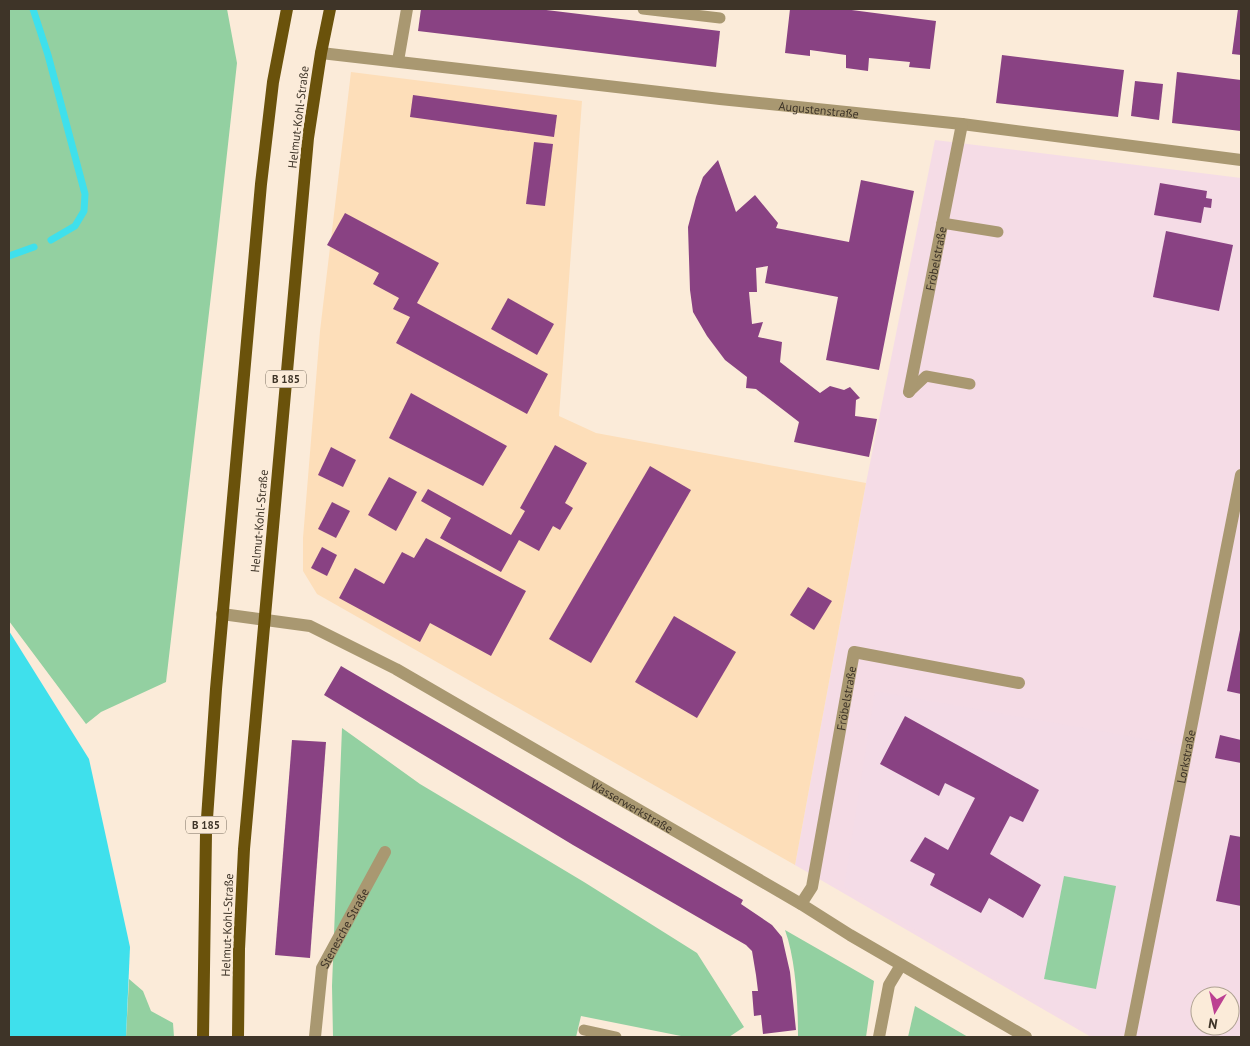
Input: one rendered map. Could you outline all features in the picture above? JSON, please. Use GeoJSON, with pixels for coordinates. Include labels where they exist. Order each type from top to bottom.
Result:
{"type":"FeatureCollection","features":[{"type":"Feature","properties":{"kind":"main road","name":"Helmut-Kohl-Straße"},"geometry":{"type":"LineString","coordinates":[[203,1037],[206,832],[222,614],[261,184],[273,82],[287,9]]}},
{"type":"Feature","properties":{"kind":"main road","name":"Helmut-Kohl-Straße"},"geometry":{"type":"LineString","coordinates":[[238,1037],[239,949],[244,849],[264,619],[307,148],[321,53],[330,9]]}},
{"type":"Feature","properties":{"kind":"street"},"geometry":{"type":"LineString","coordinates":[[398,61],[407,9]]}},
{"type":"Feature","properties":{"kind":"street","name":"Augustenstraße"},"geometry":{"type":"LineString","coordinates":[[321,53],[962,124],[1241,160]]}},
{"type":"Feature","properties":{"kind":"street","name":"Fröbelstraße"},"geometry":{"type":"LineString","coordinates":[[909,392],[962,124]]}},
{"type":"Feature","properties":{"kind":"street","name":"Lorkstraße"},"geometry":{"type":"LineString","coordinates":[[1130,1037],[1241,475]]}},
{"type":"Feature","properties":{"kind":"street","name":"Wasserwerkstraße"},"geometry":{"type":"LineString","coordinates":[[222,614],[310,626],[396,669],[1026,1037]]}},
{"type":"Feature","properties":{"kind":"street","name":"Fröbelstraße"},"geometry":{"type":"LineString","coordinates":[[801,904],[812,887],[854,652],[1018,683]]}},
{"type":"Feature","properties":{"kind":"street","name":"Stenesche Straße"},"geometry":{"type":"LineString","coordinates":[[315,1037],[322,968],[385,852]]}},
{"type":"Feature","properties":{"kind":"street"},"geometry":{"type":"LineString","coordinates":[[879,1037],[889,985],[901,965]]}},
{"type":"Feature","properties":{"kind":"lane"},"geometry":{"type":"LineString","coordinates":[[643,9],[720,18]]}},
{"type":"Feature","properties":{"kind":"lane"},"geometry":{"type":"LineString","coordinates":[[942,223],[998,232]]}},
{"type":"Feature","properties":{"kind":"lane"},"geometry":{"type":"LineString","coordinates":[[909,392],[926,376],[970,384]]}},
{"type":"Feature","properties":{"kind":"lane"},"geometry":{"type":"LineString","coordinates":[[584,1030],[616,1037]]}},
{"type":"Feature","properties":{"kind":"shaded area"},"geometry":{"type":"Polygon","coordinates":[[[351,72],[582,101],[559,416],[596,433],[866,483],[795,865],[317,594],[303,571],[303,538],[320,331],[351,72]]]}},
{"type":"Feature","properties":{"kind":"shaded area"},"geometry":{"type":"Polygon","coordinates":[[[935,140],[1241,178],[1241,1037],[1091,1037],[795,865],[866,483],[935,140]]]}},
{"type":"Feature","properties":{"kind":"shaded area"},"geometry":{"type":"Polygon","coordinates":[[[875,691],[1179,745],[1124,1037],[1095,1037],[844,887],[875,691]]]}},
{"type":"Feature","properties":{"kind":"green space"},"geometry":{"type":"Polygon","coordinates":[[[9,9],[227,9],[237,63],[166,682],[101,712],[86,724],[9,621],[9,9]]]}},
{"type":"Feature","properties":{"kind":"green space"},"geometry":{"type":"Polygon","coordinates":[[[342,728],[420,784],[584,882],[697,953],[744,1027],[729,1037],[686,1037],[581,1016],[576,1037],[333,1037],[332,986],[342,728]]]}},
{"type":"Feature","properties":{"kind":"green space"},"geometry":{"type":"Polygon","coordinates":[[[1064,876],[1116,886],[1096,989],[1044,979],[1064,876]]]}},
{"type":"Feature","properties":{"kind":"green space"},"geometry":{"type":"Polygon","coordinates":[[[785,930],[874,981],[866,1037],[798,1037],[794,969],[785,930]]]}},
{"type":"Feature","properties":{"kind":"green space"},"geometry":{"type":"Polygon","coordinates":[[[129,979],[143,991],[151,1011],[173,1023],[174,1037],[126,1037],[129,979]]]}},
{"type":"Feature","properties":{"kind":"green space"},"geometry":{"type":"Polygon","coordinates":[[[915,1006],[968,1037],[908,1037],[915,1006]]]}},
{"type":"Feature","properties":{"kind":"water"},"geometry":{"type":"Polygon","coordinates":[[[9,631],[89,759],[130,947],[126,1037],[9,1037],[9,631]]]}},
{"type":"Feature","properties":{"kind":"building"},"geometry":{"type":"Polygon","coordinates":[[[421,9],[538,9],[720,31],[716,67],[418,31],[421,9]]]}},
{"type":"Feature","properties":{"kind":"building"},"geometry":{"type":"Polygon","coordinates":[[[790,9],[844,9],[936,21],[930,69],[909,67],[910,62],[869,58],[868,71],[846,68],[846,55],[810,50],[810,56],[785,53],[790,9]]]}},
{"type":"Feature","properties":{"kind":"building"},"geometry":{"type":"Polygon","coordinates":[[[1238,9],[1241,9],[1241,55],[1232,54],[1238,9]]]}},
{"type":"Feature","properties":{"kind":"building"},"geometry":{"type":"Polygon","coordinates":[[[1002,55],[1124,70],[1118,117],[996,103],[1002,55]]]}},
{"type":"Feature","properties":{"kind":"building"},"geometry":{"type":"Polygon","coordinates":[[[1177,72],[1241,80],[1241,131],[1172,123],[1177,72]]]}},
{"type":"Feature","properties":{"kind":"building"},"geometry":{"type":"Polygon","coordinates":[[[1135,81],[1163,84],[1159,120],[1131,116],[1135,81]]]}},
{"type":"Feature","properties":{"kind":"building"},"geometry":{"type":"Polygon","coordinates":[[[413,95],[557,115],[554,137],[410,117],[413,95]]]}},
{"type":"Feature","properties":{"kind":"building"},"geometry":{"type":"Polygon","coordinates":[[[534,142],[553,144],[545,206],[526,204],[534,142]]]}},
{"type":"Feature","properties":{"kind":"building"},"geometry":{"type":"Polygon","coordinates":[[[718,160],[736,212],[755,195],[778,223],[776,228],[849,242],[861,180],[914,191],[879,370],[826,360],[838,297],[765,283],[768,266],[756,268],[757,292],[749,292],[752,324],[763,322],[758,337],[782,342],[780,362],[820,393],[830,386],[844,390],[850,387],[860,398],[856,400],[855,416],[877,419],[869,457],[794,442],[799,422],[756,389],[746,388],[747,377],[725,360],[707,336],[693,312],[690,290],[688,227],[703,177],[718,160]]]}},
{"type":"Feature","properties":{"kind":"building"},"geometry":{"type":"Polygon","coordinates":[[[1160,183],[1207,191],[1206,198],[1212,199],[1211,208],[1204,207],[1201,223],[1154,215],[1160,183]]]}},
{"type":"Feature","properties":{"kind":"building"},"geometry":{"type":"Polygon","coordinates":[[[345,213],[439,263],[417,303],[548,374],[527,414],[396,343],[410,317],[393,309],[399,298],[373,284],[379,273],[327,245],[345,213]]]}},
{"type":"Feature","properties":{"kind":"building"},"geometry":{"type":"Polygon","coordinates":[[[1166,231],[1233,245],[1219,311],[1153,297],[1166,231]]]}},
{"type":"Feature","properties":{"kind":"building"},"geometry":{"type":"Polygon","coordinates":[[[508,298],[554,324],[537,355],[491,329],[508,298]]]}},
{"type":"Feature","properties":{"kind":"building"},"geometry":{"type":"Polygon","coordinates":[[[411,393],[507,446],[483,486],[389,438],[411,393]]]}},
{"type":"Feature","properties":{"kind":"building"},"geometry":{"type":"Polygon","coordinates":[[[555,445],[587,463],[565,503],[573,508],[560,530],[553,526],[539,551],[519,540],[501,572],[440,538],[451,518],[421,501],[428,489],[511,535],[525,511],[520,508],[555,445]]]}},
{"type":"Feature","properties":{"kind":"building"},"geometry":{"type":"Polygon","coordinates":[[[331,447],[356,460],[343,487],[318,475],[331,447]]]}},
{"type":"Feature","properties":{"kind":"building"},"geometry":{"type":"Polygon","coordinates":[[[650,466],[691,490],[591,663],[549,639],[650,466]]]}},
{"type":"Feature","properties":{"kind":"building"},"geometry":{"type":"Polygon","coordinates":[[[389,477],[417,492],[396,531],[368,515],[389,477]]]}},
{"type":"Feature","properties":{"kind":"building"},"geometry":{"type":"Polygon","coordinates":[[[332,502],[350,511],[336,538],[318,529],[332,502]]]}},
{"type":"Feature","properties":{"kind":"building"},"geometry":{"type":"Polygon","coordinates":[[[426,538],[526,591],[491,656],[430,623],[420,642],[339,598],[355,568],[384,584],[402,552],[414,558],[426,538]]]}},
{"type":"Feature","properties":{"kind":"building"},"geometry":{"type":"Polygon","coordinates":[[[322,547],[337,555],[327,576],[311,568],[322,547]]]}},
{"type":"Feature","properties":{"kind":"building"},"geometry":{"type":"Polygon","coordinates":[[[808,587],[832,601],[814,630],[790,615],[808,587]]]}},
{"type":"Feature","properties":{"kind":"building"},"geometry":{"type":"Polygon","coordinates":[[[674,616],[736,652],[697,718],[635,682],[674,616]]]}},
{"type":"Feature","properties":{"kind":"building"},"geometry":{"type":"Polygon","coordinates":[[[1241,630],[1241,694],[1227,691],[1241,630]]]}},
{"type":"Feature","properties":{"kind":"building"},"geometry":{"type":"Polygon","coordinates":[[[341,666],[743,900],[741,904],[772,925],[782,937],[790,972],[796,1030],[763,1034],[761,1015],[754,1016],[752,991],[758,991],[752,951],[746,945],[573,845],[324,695],[341,666]]]}},
{"type":"Feature","properties":{"kind":"building"},"geometry":{"type":"Polygon","coordinates":[[[905,716],[1039,790],[1023,822],[1010,816],[990,854],[1041,885],[1023,918],[989,898],[981,913],[930,885],[935,874],[910,861],[925,837],[948,850],[975,798],[945,783],[939,796],[880,764],[905,716]]]}},
{"type":"Feature","properties":{"kind":"building"},"geometry":{"type":"Polygon","coordinates":[[[1220,735],[1241,740],[1241,763],[1215,758],[1220,735]]]}},
{"type":"Feature","properties":{"kind":"building"},"geometry":{"type":"Polygon","coordinates":[[[292,740],[326,742],[310,958],[275,955],[292,740]]]}},
{"type":"Feature","properties":{"kind":"building"},"geometry":{"type":"Polygon","coordinates":[[[1230,835],[1241,837],[1241,906],[1216,901],[1230,835]]]}},
{"type":"Feature","properties":{"kind":"waterway"},"geometry":{"type":"LineString","coordinates":[[33,9],[48,55],[85,194],[84,211],[75,226],[51,240]]}},
{"type":"Feature","properties":{"kind":"waterway"},"geometry":{"type":"LineString","coordinates":[[9,256],[34,247]]}}]}
